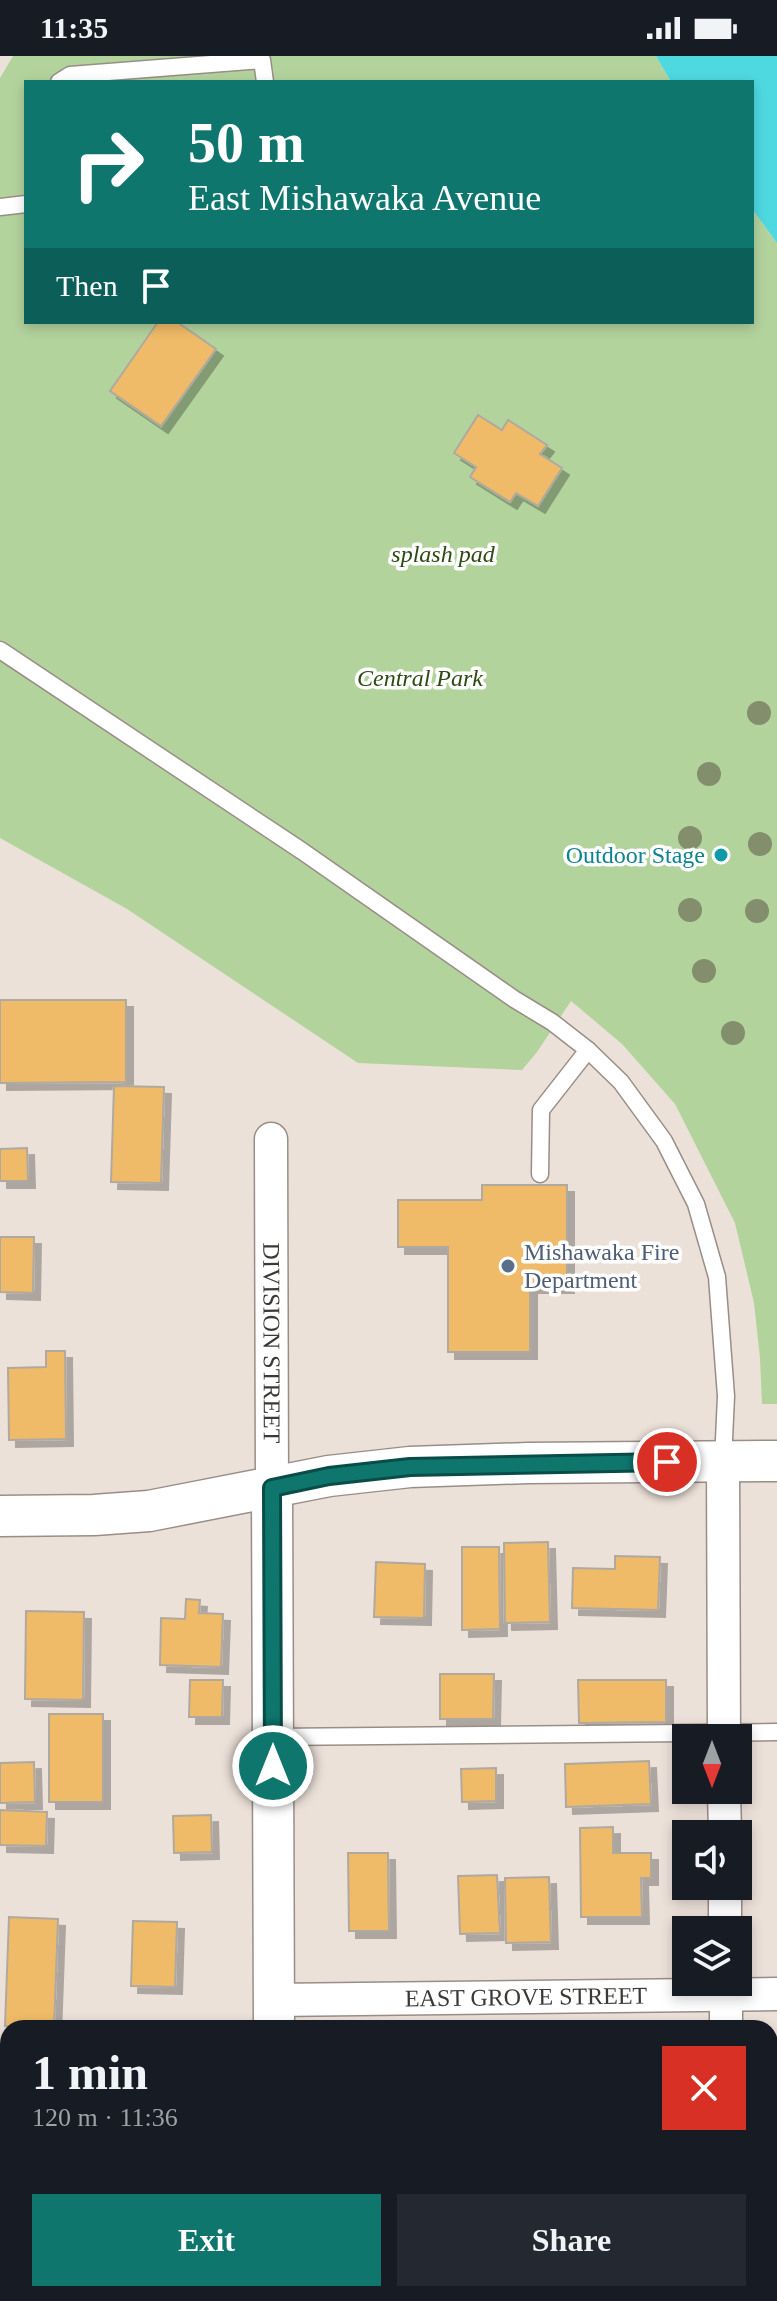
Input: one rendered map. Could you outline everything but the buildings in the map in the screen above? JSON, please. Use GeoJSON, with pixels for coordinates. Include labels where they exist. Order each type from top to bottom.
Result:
{"type":"FeatureCollection","features":[{"type":"Feature","properties":{"kind":"street","name":"DIVISION STREET"},"geometry":{"type":"LineString","coordinates":[[271,1139],[274,2014]]}},
{"type":"Feature","properties":{"kind":"street"},"geometry":{"type":"LineString","coordinates":[[723,1461],[724,1724]]}},
{"type":"Feature","properties":{"kind":"street"},"geometry":{"type":"LineString","coordinates":[[0,1516],[149,1511],[329,1476],[410,1467],[777,1461]]}},
{"type":"Feature","properties":{"kind":"street","name":"EAST GROVE STREET"},"geometry":{"type":"LineString","coordinates":[[274,2014],[672,1991]]}},
{"type":"Feature","properties":{"kind":"street","name":"EAST GROVE STREET"},"geometry":{"type":"LineString","coordinates":[[752,1991],[777,1994]]}},
{"type":"Feature","properties":{"kind":"street"},"geometry":{"type":"LineString","coordinates":[[726,1996],[726,2020]]}},
{"type":"Feature","properties":{"kind":"lane"},"geometry":{"type":"LineString","coordinates":[[62,80],[70,75],[262,60],[265,80]]}},
{"type":"Feature","properties":{"kind":"lane"},"geometry":{"type":"LineString","coordinates":[[0,207],[24,204]]}},
{"type":"Feature","properties":{"kind":"lane"},"geometry":{"type":"LineString","coordinates":[[0,650],[552,1022],[588,1050],[621,1082],[664,1141],[696,1204],[717,1277],[726,1396],[723,1461]]}},
{"type":"Feature","properties":{"kind":"lane"},"geometry":{"type":"LineString","coordinates":[[540,1174],[541,1110],[588,1050]]}},
{"type":"Feature","properties":{"kind":"lane"},"geometry":{"type":"LineString","coordinates":[[752,1734],[777,1732]]}},
{"type":"Feature","properties":{"kind":"lane"},"geometry":{"type":"LineString","coordinates":[[273,1737],[672,1736]]}},
{"type":"Feature","properties":{"kind":"green space","name":"Central Park"},"geometry":{"type":"Polygon","coordinates":[[[13,56],[656,56],[670,80],[24,80],[24,324],[754,324],[754,212],[777,243],[777,1404],[762,1404],[754,1303],[735,1223],[675,1104],[622,1044],[571,1001],[522,1070],[358,1063],[127,909],[0,838],[0,78],[13,56]]]}},
{"type":"Feature","properties":{"kind":"water"},"geometry":{"type":"Polygon","coordinates":[[[656,56],[777,56],[777,243],[754,212],[754,80],[670,80],[656,56]]]}},
{"type":"Feature","properties":{"kind":"place","name":"Outdoor Stage"},"geometry":{"type":"Point","coordinates":[721,855]}},
{"type":"Feature","properties":{"kind":"place","name":"Mishawaka Fire Department"},"geometry":{"type":"Point","coordinates":[508,1266]}},
{"type":"Feature","properties":{"kind":"route"},"geometry":{"type":"LineString","coordinates":[[273,1766],[272,1488],[329,1476],[410,1467],[667,1462]]}},
{"type":"Feature","properties":{"kind":"park label","name":"splash pad"},"geometry":{"type":"Point","coordinates":[443,554]}}]}
